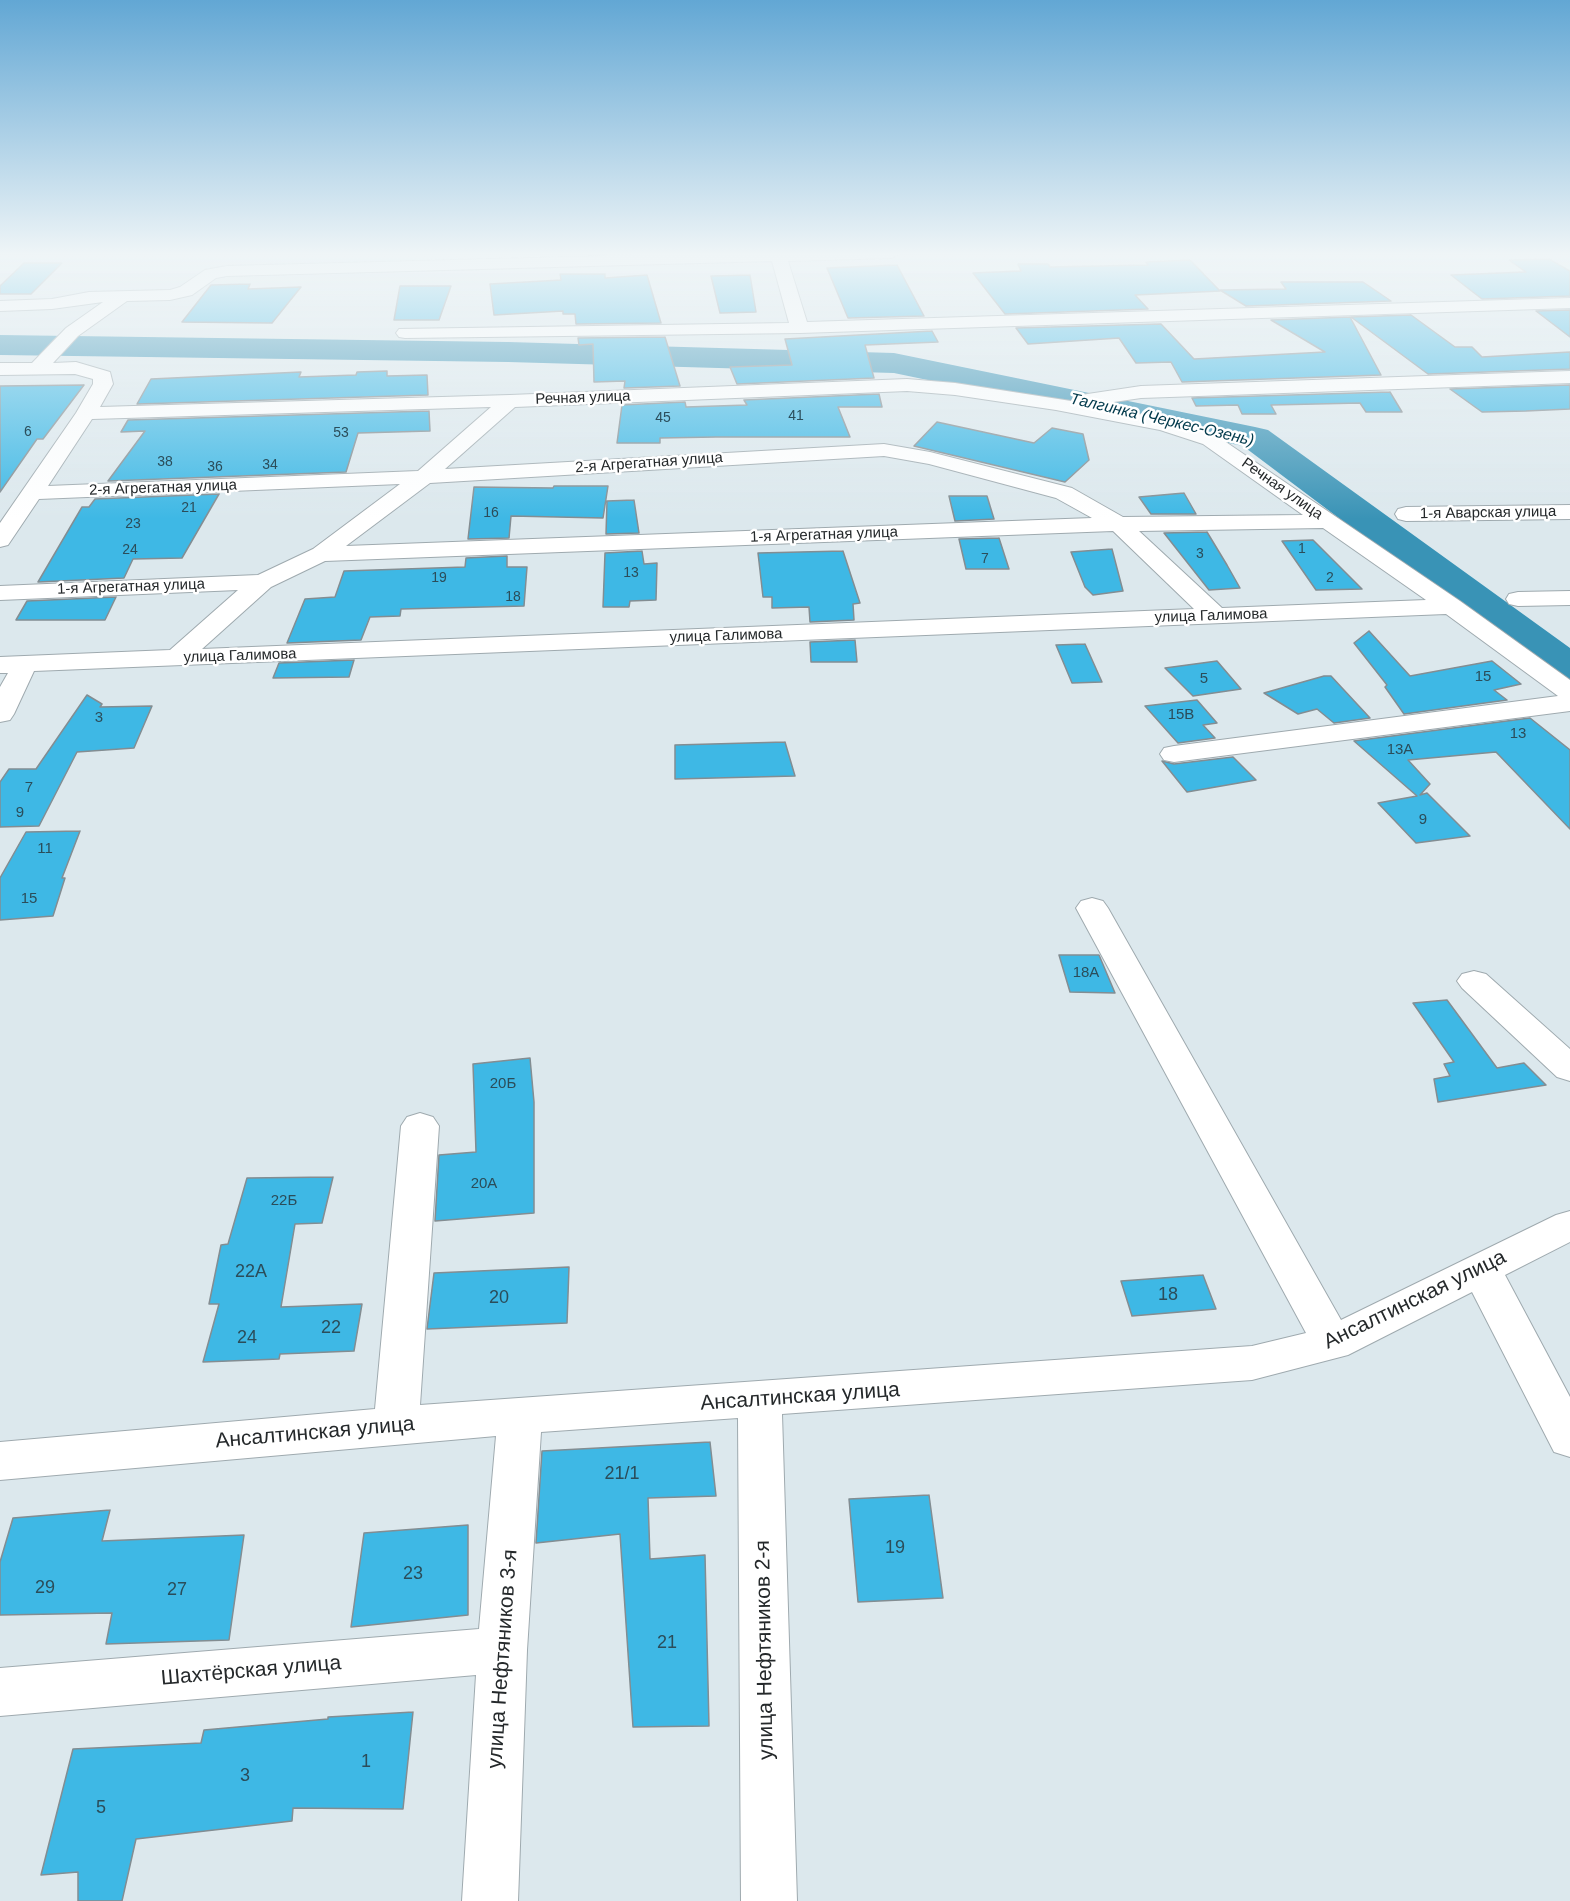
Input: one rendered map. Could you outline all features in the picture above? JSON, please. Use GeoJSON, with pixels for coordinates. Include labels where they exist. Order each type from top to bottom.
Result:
{"type":"FeatureCollection","features":[{"type":"Feature","properties":{"kind":"street"},"geometry":{"type":"LineString","coordinates":[[38,368],[63,342]]}},
{"type":"Feature","properties":{"kind":"street"},"geometry":{"type":"LineString","coordinates":[[0,369],[76,368],[91,370],[103,376],[103,384],[86,412],[0,540]]}},
{"type":"Feature","properties":{"kind":"street"},"geometry":{"type":"LineString","coordinates":[[1056,404],[1141,392],[1570,377]]}},
{"type":"Feature","properties":{"kind":"street","name":"Речная улица"},"geometry":{"type":"LineString","coordinates":[[86,412],[510,400],[907,385],[955,389],[1056,404],[1164,425],[1210,440],[1452,606],[1570,693]]}},
{"type":"Feature","properties":{"kind":"street"},"geometry":{"type":"LineString","coordinates":[[176,659],[262,582],[321,554],[424,477],[510,400]]}},
{"type":"Feature","properties":{"kind":"street","name":"2-я Агрегатная улица"},"geometry":{"type":"LineString","coordinates":[[33,494],[424,477],[884,450],[930,458],[1064,493],[1119,524],[1215,615]]}},
{"type":"Feature","properties":{"kind":"street","name":"1-я Аварская улица"},"geometry":{"type":"LineString","coordinates":[[1406,514],[1570,512]]}},
{"type":"Feature","properties":{"kind":"street","name":"1-я Агрегатная улица"},"geometry":{"type":"LineString","coordinates":[[321,554],[1119,524],[1327,521]]}},
{"type":"Feature","properties":{"kind":"street","name":"1-я Агрегатная улица"},"geometry":{"type":"LineString","coordinates":[[0,593],[262,582]]}},
{"type":"Feature","properties":{"kind":"street"},"geometry":{"type":"LineString","coordinates":[[1518,599],[1570,598]]}},
{"type":"Feature","properties":{"kind":"street","name":"улица Галимова"},"geometry":{"type":"LineString","coordinates":[[12,665],[1452,606]]}},
{"type":"Feature","properties":{"kind":"street"},"geometry":{"type":"LineString","coordinates":[[0,714],[12,665]]}},
{"type":"Feature","properties":{"kind":"street"},"geometry":{"type":"LineString","coordinates":[[1174,754],[1570,703]]}},
{"type":"Feature","properties":{"kind":"street"},"geometry":{"type":"LineString","coordinates":[[1092,908],[1333,1343]]}},
{"type":"Feature","properties":{"kind":"street"},"geometry":{"type":"LineString","coordinates":[[1474,981],[1570,1069]]}},
{"type":"Feature","properties":{"kind":"street"},"geometry":{"type":"LineString","coordinates":[[396,1425],[420,1126]]}},
{"type":"Feature","properties":{"kind":"street","name":"Ансалтинская улица"},"geometry":{"type":"LineString","coordinates":[[0,1461],[396,1425],[1252,1363],[1333,1343],[1570,1225]]}},
{"type":"Feature","properties":{"kind":"street"},"geometry":{"type":"LineString","coordinates":[[1480,1269],[1570,1439]]}},
{"type":"Feature","properties":{"kind":"street","name":"улица Нефтяников 2-я"},"geometry":{"type":"LineString","coordinates":[[760,1400],[769,1901]]}},
{"type":"Feature","properties":{"kind":"street","name":"улица Нефтяников 3-я"},"geometry":{"type":"LineString","coordinates":[[489,1901],[502,1650],[520,1417]]}},
{"type":"Feature","properties":{"kind":"street","name":"Шахтёрская улица"},"geometry":{"type":"LineString","coordinates":[[0,1692],[502,1650]]}},
{"type":"Feature","properties":{"kind":"building"},"geometry":{"type":"Polygon","coordinates":[[[579,342],[666,342],[680,386],[624,388],[625,381],[594,382],[593,344],[579,345],[579,342]]]}},
{"type":"Feature","properties":{"kind":"building"},"geometry":{"type":"Polygon","coordinates":[[[786,342],[938,342],[865,345],[874,378],[737,384],[730,367],[792,365],[786,342]]]}},
{"type":"Feature","properties":{"kind":"building"},"geometry":{"type":"Polygon","coordinates":[[[1026,342],[1063,342],[1028,344],[1026,342]]]}},
{"type":"Feature","properties":{"kind":"building"},"geometry":{"type":"Polygon","coordinates":[[[1122,342],[1178,342],[1194,359],[1325,352],[1308,342],[1363,342],[1381,375],[1182,382],[1171,362],[1136,363],[1122,342]]]}},
{"type":"Feature","properties":{"kind":"building"},"geometry":{"type":"Polygon","coordinates":[[[1384,342],[1448,342],[1455,347],[1472,347],[1482,357],[1570,352],[1570,369],[1428,374],[1384,342]]]}},
{"type":"Feature","properties":{"kind":"building"},"geometry":{"type":"Polygon","coordinates":[[[387,371],[387,376],[427,375],[428,395],[137,404],[151,379],[301,372],[299,377],[356,375],[357,372],[387,371]]]}},
{"type":"Feature","properties":{"kind":"building"},"geometry":{"type":"Polygon","coordinates":[[[84,385],[43,439],[37,439],[0,492],[0,386],[84,385]]]}},
{"type":"Feature","properties":{"kind":"building"},"geometry":{"type":"Polygon","coordinates":[[[1570,385],[1570,409],[1526,411],[1482,412],[1450,389],[1570,385]]]}},
{"type":"Feature","properties":{"kind":"building"},"geometry":{"type":"Polygon","coordinates":[[[1390,392],[1402,412],[1366,412],[1360,403],[1271,405],[1276,414],[1242,414],[1238,405],[1196,406],[1192,398],[1390,392]]]}},
{"type":"Feature","properties":{"kind":"building"},"geometry":{"type":"Polygon","coordinates":[[[879,394],[882,407],[838,407],[850,437],[660,438],[660,443],[617,443],[622,405],[685,402],[686,407],[747,405],[744,400],[879,394]]]}},
{"type":"Feature","properties":{"kind":"building"},"geometry":{"type":"Polygon","coordinates":[[[429,411],[430,431],[358,433],[346,472],[108,481],[145,431],[121,432],[128,420],[429,411]]]}},
{"type":"Feature","properties":{"kind":"building"},"geometry":{"type":"Polygon","coordinates":[[[937,422],[1034,443],[1052,428],[1083,434],[1089,460],[1065,482],[914,446],[937,422]]]}},
{"type":"Feature","properties":{"kind":"building"},"geometry":{"type":"Polygon","coordinates":[[[554,486],[608,486],[603,518],[511,516],[509,538],[468,539],[474,487],[553,488],[554,486]]]}},
{"type":"Feature","properties":{"kind":"building"},"geometry":{"type":"Polygon","coordinates":[[[1184,493],[1196,514],[1151,514],[1139,497],[1184,493]]]}},
{"type":"Feature","properties":{"kind":"building"},"geometry":{"type":"Polygon","coordinates":[[[219,494],[182,558],[133,559],[124,578],[38,582],[82,507],[89,507],[95,499],[219,494]]]}},
{"type":"Feature","properties":{"kind":"building"},"geometry":{"type":"Polygon","coordinates":[[[949,496],[987,496],[994,519],[955,521],[949,496]]]}},
{"type":"Feature","properties":{"kind":"building"},"geometry":{"type":"Polygon","coordinates":[[[634,500],[639,533],[606,534],[607,501],[634,500]]]}},
{"type":"Feature","properties":{"kind":"building"},"geometry":{"type":"Polygon","coordinates":[[[1207,532],[1240,588],[1209,590],[1164,533],[1207,532]]]}},
{"type":"Feature","properties":{"kind":"building"},"geometry":{"type":"Polygon","coordinates":[[[999,538],[1009,569],[966,569],[959,539],[999,538]]]}},
{"type":"Feature","properties":{"kind":"building"},"geometry":{"type":"Polygon","coordinates":[[[1313,540],[1362,589],[1316,590],[1282,541],[1313,540]]]}},
{"type":"Feature","properties":{"kind":"building"},"geometry":{"type":"Polygon","coordinates":[[[1112,549],[1123,591],[1093,595],[1085,587],[1071,552],[1112,549]]]}},
{"type":"Feature","properties":{"kind":"building"},"geometry":{"type":"Polygon","coordinates":[[[642,551],[644,564],[657,563],[656,600],[630,601],[629,607],[603,607],[605,553],[642,551]]]}},
{"type":"Feature","properties":{"kind":"building"},"geometry":{"type":"Polygon","coordinates":[[[843,551],[860,603],[853,604],[854,620],[810,622],[809,607],[772,608],[772,597],[763,597],[758,553],[843,551]]]}},
{"type":"Feature","properties":{"kind":"building"},"geometry":{"type":"Polygon","coordinates":[[[507,556],[507,567],[527,567],[524,606],[401,609],[400,616],[370,617],[361,640],[287,643],[305,599],[335,597],[344,571],[465,567],[466,558],[507,556]]]}},
{"type":"Feature","properties":{"kind":"building"},"geometry":{"type":"Polygon","coordinates":[[[116,597],[105,620],[16,620],[27,601],[116,597]]]}},
{"type":"Feature","properties":{"kind":"building"},"geometry":{"type":"Polygon","coordinates":[[[1369,631],[1410,676],[1492,661],[1521,684],[1494,690],[1507,700],[1404,714],[1385,687],[1387,685],[1354,643],[1369,631]]]}},
{"type":"Feature","properties":{"kind":"building"},"geometry":{"type":"Polygon","coordinates":[[[855,640],[857,662],[811,662],[810,642],[855,640]]]}},
{"type":"Feature","properties":{"kind":"building"},"geometry":{"type":"Polygon","coordinates":[[[1085,644],[1102,682],[1072,683],[1056,645],[1085,644]]]}},
{"type":"Feature","properties":{"kind":"building"},"geometry":{"type":"Polygon","coordinates":[[[354,660],[349,677],[273,678],[279,663],[354,660]]]}},
{"type":"Feature","properties":{"kind":"building"},"geometry":{"type":"Polygon","coordinates":[[[1217,661],[1241,689],[1193,696],[1165,668],[1217,661]]]}},
{"type":"Feature","properties":{"kind":"building"},"geometry":{"type":"Polygon","coordinates":[[[1331,676],[1370,718],[1334,723],[1317,709],[1298,714],[1264,693],[1331,676]]]}},
{"type":"Feature","properties":{"kind":"building"},"geometry":{"type":"Polygon","coordinates":[[[87,695],[102,704],[100,707],[152,706],[134,748],[77,752],[39,826],[0,827],[0,782],[9,769],[36,769],[87,695]]]}},
{"type":"Feature","properties":{"kind":"building"},"geometry":{"type":"Polygon","coordinates":[[[1197,700],[1217,723],[1203,725],[1215,738],[1178,743],[1145,706],[1197,700]]]}},
{"type":"Feature","properties":{"kind":"building"},"geometry":{"type":"Polygon","coordinates":[[[1530,718],[1570,750],[1570,829],[1496,752],[1408,760],[1430,784],[1420,795],[1427,793],[1470,836],[1416,843],[1378,803],[1417,796],[1354,741],[1530,718]]]}},
{"type":"Feature","properties":{"kind":"building"},"geometry":{"type":"Polygon","coordinates":[[[785,742],[795,776],[675,779],[675,745],[785,742]]]}},
{"type":"Feature","properties":{"kind":"building"},"geometry":{"type":"Polygon","coordinates":[[[1233,757],[1256,780],[1187,792],[1162,761],[1174,764],[1233,757]]]}},
{"type":"Feature","properties":{"kind":"building"},"geometry":{"type":"Polygon","coordinates":[[[80,831],[62,878],[65,878],[53,916],[0,920],[0,878],[26,832],[80,831]]]}},
{"type":"Feature","properties":{"kind":"building"},"geometry":{"type":"Polygon","coordinates":[[[1059,955],[1099,955],[1115,993],[1070,992],[1059,955]]]}},
{"type":"Feature","properties":{"kind":"building"},"geometry":{"type":"Polygon","coordinates":[[[1447,1000],[1497,1068],[1524,1063],[1546,1085],[1438,1102],[1434,1079],[1450,1076],[1444,1064],[1454,1062],[1413,1003],[1447,1000]]]}},
{"type":"Feature","properties":{"kind":"building"},"geometry":{"type":"Polygon","coordinates":[[[530,1058],[534,1102],[534,1213],[435,1221],[439,1155],[476,1152],[473,1064],[530,1058]]]}},
{"type":"Feature","properties":{"kind":"building"},"geometry":{"type":"Polygon","coordinates":[[[333,1177],[322,1223],[295,1224],[281,1307],[362,1304],[354,1351],[280,1354],[279,1359],[203,1362],[219,1304],[209,1304],[221,1245],[228,1244],[247,1178],[333,1177]]]}},
{"type":"Feature","properties":{"kind":"building"},"geometry":{"type":"Polygon","coordinates":[[[569,1267],[567,1323],[427,1329],[434,1273],[569,1267]]]}},
{"type":"Feature","properties":{"kind":"building"},"geometry":{"type":"Polygon","coordinates":[[[1203,1275],[1216,1309],[1132,1316],[1121,1281],[1203,1275]]]}},
{"type":"Feature","properties":{"kind":"building"},"geometry":{"type":"Polygon","coordinates":[[[710,1442],[716,1496],[648,1498],[650,1559],[705,1555],[709,1726],[633,1727],[620,1534],[536,1543],[542,1451],[710,1442]]]}},
{"type":"Feature","properties":{"kind":"building"},"geometry":{"type":"Polygon","coordinates":[[[929,1495],[943,1598],[858,1602],[849,1499],[929,1495]]]}},
{"type":"Feature","properties":{"kind":"building"},"geometry":{"type":"Polygon","coordinates":[[[110,1510],[102,1541],[244,1535],[229,1640],[106,1644],[112,1613],[0,1615],[0,1562],[13,1518],[110,1510]]]}},
{"type":"Feature","properties":{"kind":"building"},"geometry":{"type":"Polygon","coordinates":[[[468,1525],[468,1615],[351,1627],[364,1533],[468,1525]]]}},
{"type":"Feature","properties":{"kind":"building"},"geometry":{"type":"Polygon","coordinates":[[[413,1712],[403,1809],[293,1808],[292,1821],[136,1839],[122,1901],[78,1901],[78,1872],[41,1875],[73,1749],[201,1743],[204,1730],[328,1719],[328,1717],[413,1712]]]}},
{"type":"Feature","properties":{"kind":"waterway","name":"Талгинка (Черкес-Озень)"},"geometry":{"type":"LineString","coordinates":[[0,345],[508,352],[894,363],[1255,438],[1570,670]]}}]}
